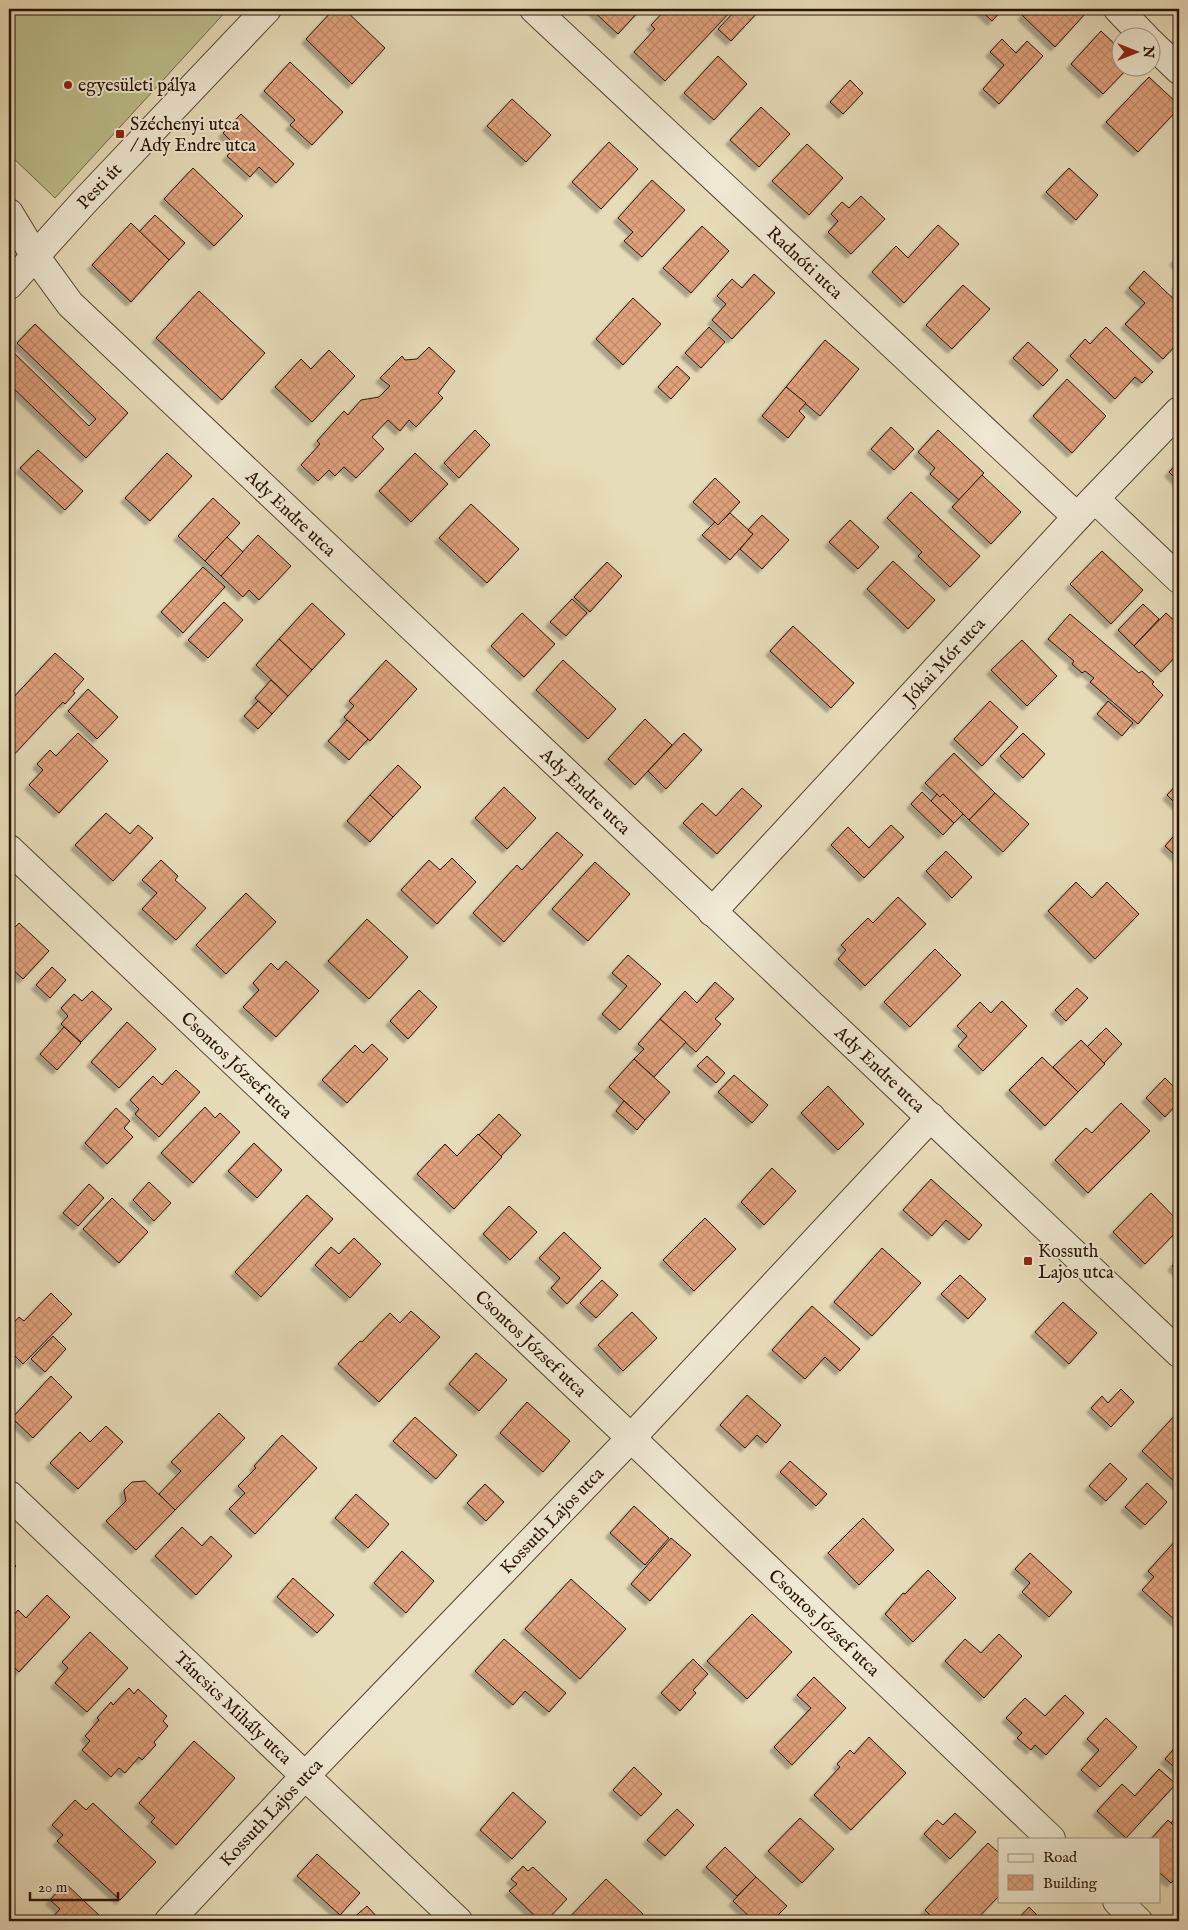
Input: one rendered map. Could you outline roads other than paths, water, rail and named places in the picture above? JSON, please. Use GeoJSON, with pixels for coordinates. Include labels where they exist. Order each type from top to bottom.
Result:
{"type":"FeatureCollection","features":[{"type":"Feature","properties":{"kind":"street","name":"Pesti út"},"geometry":{"type":"LineString","coordinates":[[9,285],[267,9]]}},
{"type":"Feature","properties":{"kind":"street","name":"Radnóti utca"},"geometry":{"type":"LineString","coordinates":[[534,9],[1086,508],[1179,579]]}},
{"type":"Feature","properties":{"kind":"street"},"geometry":{"type":"LineString","coordinates":[[1118,9],[1136,28]]}},
{"type":"Feature","properties":{"kind":"street"},"geometry":{"type":"LineString","coordinates":[[1160,52],[1179,70]]}},
{"type":"Feature","properties":{"kind":"street","name":"Ady Endre utca"},"geometry":{"type":"LineString","coordinates":[[9,213],[35,256],[70,304],[931,1117],[1179,1354]]}},
{"type":"Feature","properties":{"kind":"street","name":"Jókai Mór utca"},"geometry":{"type":"LineString","coordinates":[[712,912],[1086,508],[1179,411]]}},
{"type":"Feature","properties":{"kind":"street","name":"Csontos József utca"},"geometry":{"type":"LineString","coordinates":[[9,849],[1050,1838]]}},
{"type":"Feature","properties":{"kind":"street","name":"Kossuth Lajos utca"},"geometry":{"type":"LineString","coordinates":[[169,1921],[304,1776],[631,1438],[931,1117]]}},
{"type":"Feature","properties":{"kind":"street","name":"Táncsics Mihály utca"},"geometry":{"type":"LineString","coordinates":[[9,1495],[458,1921]]}},
{"type":"Feature","properties":{"kind":"street"},"geometry":{"type":"LineString","coordinates":[[1118,1902],[1138,1921]]}},
{"type":"Feature","properties":{"kind":"place","name":"egyesületi pálya"},"geometry":{"type":"Point","coordinates":[68,85]}},
{"type":"Feature","properties":{"kind":"place","name":"Széchenyi utca / Ady Endre utca"},"geometry":{"type":"Point","coordinates":[120,134]}},
{"type":"Feature","properties":{"kind":"place","name":"Kossuth Lajos utca"},"geometry":{"type":"Point","coordinates":[1028,1261]}}]}
